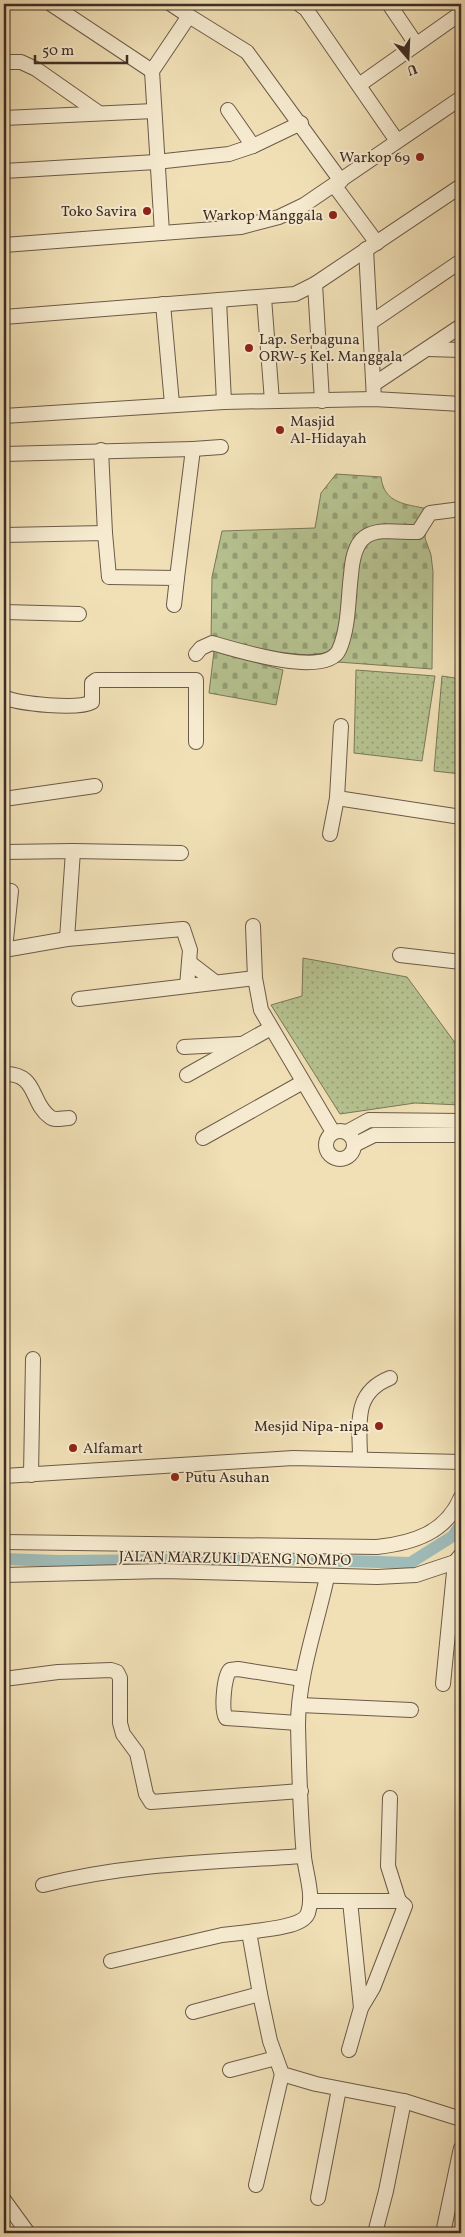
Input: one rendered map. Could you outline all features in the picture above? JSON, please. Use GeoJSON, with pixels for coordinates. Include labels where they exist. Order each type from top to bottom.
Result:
{"type":"FeatureCollection","features":[{"type":"Feature","properties":{"kind":"street"},"geometry":{"type":"LineString","coordinates":[[51,4],[152,71]]}},
{"type":"Feature","properties":{"kind":"street"},"geometry":{"type":"LineString","coordinates":[[171,4],[247,52],[301,123],[372,246],[370,323],[374,399]]}},
{"type":"Feature","properties":{"kind":"street"},"geometry":{"type":"LineString","coordinates":[[299,4],[306,10],[397,142]]}},
{"type":"Feature","properties":{"kind":"street"},"geometry":{"type":"LineString","coordinates":[[389,4],[416,44]]}},
{"type":"Feature","properties":{"kind":"street"},"geometry":{"type":"LineString","coordinates":[[359,85],[461,13]]}},
{"type":"Feature","properties":{"kind":"street"},"geometry":{"type":"LineString","coordinates":[[162,233],[156,162],[152,71],[190,16]]}},
{"type":"Feature","properties":{"kind":"street"},"geometry":{"type":"LineString","coordinates":[[4,62],[21,62],[36,69],[99,113]]}},
{"type":"Feature","properties":{"kind":"street"},"geometry":{"type":"LineString","coordinates":[[4,245],[241,227],[261,222],[292,211],[337,183],[461,98]]}},
{"type":"Feature","properties":{"kind":"street"},"geometry":{"type":"LineString","coordinates":[[228,110],[253,146]]}},
{"type":"Feature","properties":{"kind":"street"},"geometry":{"type":"LineString","coordinates":[[4,118],[154,111]]}},
{"type":"Feature","properties":{"kind":"street"},"geometry":{"type":"LineString","coordinates":[[4,171],[156,162],[229,154],[253,146],[301,123]]}},
{"type":"Feature","properties":{"kind":"street"},"geometry":{"type":"LineString","coordinates":[[4,317],[264,298],[295,294],[315,284],[461,186]]}},
{"type":"Feature","properties":{"kind":"street"},"geometry":{"type":"LineString","coordinates":[[370,323],[461,262]]}},
{"type":"Feature","properties":{"kind":"street"},"geometry":{"type":"LineString","coordinates":[[315,284],[322,401]]}},
{"type":"Feature","properties":{"kind":"street"},"geometry":{"type":"LineString","coordinates":[[264,298],[272,401]]}},
{"type":"Feature","properties":{"kind":"street"},"geometry":{"type":"LineString","coordinates":[[218,300],[224,402]]}},
{"type":"Feature","properties":{"kind":"street"},"geometry":{"type":"LineString","coordinates":[[163,304],[172,404]]}},
{"type":"Feature","properties":{"kind":"street"},"geometry":{"type":"LineString","coordinates":[[374,384],[461,326]]}},
{"type":"Feature","properties":{"kind":"street"},"geometry":{"type":"LineString","coordinates":[[428,349],[461,350]]}},
{"type":"Feature","properties":{"kind":"street"},"geometry":{"type":"LineString","coordinates":[[4,416],[224,402],[374,399],[461,404]]}},
{"type":"Feature","properties":{"kind":"street"},"geometry":{"type":"LineString","coordinates":[[4,454],[101,450],[192,450],[221,447]]}},
{"type":"Feature","properties":{"kind":"street"},"geometry":{"type":"LineString","coordinates":[[101,450],[109,577],[177,578]]}},
{"type":"Feature","properties":{"kind":"street"},"geometry":{"type":"LineString","coordinates":[[174,605],[192,450]]}},
{"type":"Feature","properties":{"kind":"street"},"geometry":{"type":"LineString","coordinates":[[196,654],[201,648],[212,643],[303,663],[328,659],[339,650],[344,631],[352,561],[361,541],[368,535],[386,532],[418,532],[430,513],[461,509]]}},
{"type":"Feature","properties":{"kind":"street"},"geometry":{"type":"LineString","coordinates":[[4,535],[105,533]]}},
{"type":"Feature","properties":{"kind":"street"},"geometry":{"type":"LineString","coordinates":[[4,612],[79,614]]}},
{"type":"Feature","properties":{"kind":"street"},"geometry":{"type":"LineString","coordinates":[[4,697],[26,702],[80,706],[92,702],[92,683],[96,680],[196,680],[196,742]]}},
{"type":"Feature","properties":{"kind":"street"},"geometry":{"type":"LineString","coordinates":[[330,834],[337,798],[341,726]]}},
{"type":"Feature","properties":{"kind":"street"},"geometry":{"type":"LineString","coordinates":[[4,799],[96,786]]}},
{"type":"Feature","properties":{"kind":"street"},"geometry":{"type":"LineString","coordinates":[[337,798],[461,817]]}},
{"type":"Feature","properties":{"kind":"street"},"geometry":{"type":"LineString","coordinates":[[67,939],[73,851]]}},
{"type":"Feature","properties":{"kind":"street"},"geometry":{"type":"LineString","coordinates":[[4,852],[181,853]]}},
{"type":"Feature","properties":{"kind":"street"},"geometry":{"type":"LineString","coordinates":[[11,891],[5,949],[67,939],[183,929],[190,950],[187,986]]}},
{"type":"Feature","properties":{"kind":"street"},"geometry":{"type":"LineString","coordinates":[[253,926],[255,978],[261,1010],[333,1132]]}},
{"type":"Feature","properties":{"kind":"street"},"geometry":{"type":"LineString","coordinates":[[400,955],[461,962]]}},
{"type":"Feature","properties":{"kind":"street"},"geometry":{"type":"LineString","coordinates":[[189,962],[215,982]]}},
{"type":"Feature","properties":{"kind":"street"},"geometry":{"type":"LineString","coordinates":[[79,999],[255,978]]}},
{"type":"Feature","properties":{"kind":"street"},"geometry":{"type":"LineString","coordinates":[[187,1075],[272,1028]]}},
{"type":"Feature","properties":{"kind":"street"},"geometry":{"type":"LineString","coordinates":[[184,1047],[244,1044]]}},
{"type":"Feature","properties":{"kind":"street"},"geometry":{"type":"LineString","coordinates":[[4,1074],[16,1075],[27,1082],[49,1116],[55,1119],[69,1118]]}},
{"type":"Feature","properties":{"kind":"street"},"geometry":{"type":"LineString","coordinates":[[203,1138],[303,1082]]}},
{"type":"Feature","properties":{"kind":"street"},"geometry":{"type":"LineString","coordinates":[[333,1132],[347,1132],[369,1120],[461,1121]]}},
{"type":"Feature","properties":{"kind":"street"},"geometry":{"type":"LineString","coordinates":[[333,1132],[325,1144],[332,1157],[346,1158],[354,1145],[374,1136],[461,1135]]}},
{"type":"Feature","properties":{"kind":"street"},"geometry":{"type":"LineString","coordinates":[[347,1132],[354,1145]]}},
{"type":"Feature","properties":{"kind":"street"},"geometry":{"type":"LineString","coordinates":[[31,1474],[33,1359]]}},
{"type":"Feature","properties":{"kind":"street"},"geometry":{"type":"LineString","coordinates":[[360,1459],[362,1404],[368,1391],[390,1378]]}},
{"type":"Feature","properties":{"kind":"street"},"geometry":{"type":"LineString","coordinates":[[4,1476],[293,1458],[461,1462]]}},
{"type":"Feature","properties":{"kind":"street"},"geometry":{"type":"LineString","coordinates":[[4,1542],[146,1545],[397,1545],[417,1539],[440,1526],[453,1513],[461,1497]]}},
{"type":"Feature","properties":{"kind":"street"},"geometry":{"type":"LineString","coordinates":[[443,1684],[458,1559]]}},
{"type":"Feature","properties":{"kind":"street","name":"JALAN MARZUKI DAENG NOMPO"},"geometry":{"type":"LineString","coordinates":[[4,1575],[163,1571],[327,1577],[416,1575],[458,1559]]}},
{"type":"Feature","properties":{"kind":"street"},"geometry":{"type":"LineString","coordinates":[[111,1961],[222,1935],[298,1923],[308,1913],[310,1901],[304,1856],[298,1722],[302,1679],[327,1577]]}},
{"type":"Feature","properties":{"kind":"street"},"geometry":{"type":"LineString","coordinates":[[298,1722],[226,1718],[223,1711],[225,1685],[227,1673],[233,1669],[302,1679]]}},
{"type":"Feature","properties":{"kind":"street"},"geometry":{"type":"LineString","coordinates":[[4,1679],[58,1672],[111,1670],[117,1672],[120,1678],[120,1723],[123,1734],[138,1753],[146,1794],[151,1802],[301,1791]]}},
{"type":"Feature","properties":{"kind":"street"},"geometry":{"type":"LineString","coordinates":[[300,1705],[411,1710]]}},
{"type":"Feature","properties":{"kind":"street"},"geometry":{"type":"LineString","coordinates":[[349,2050],[361,2008],[373,1988],[404,1908],[388,1866],[390,1798]]}},
{"type":"Feature","properties":{"kind":"street"},"geometry":{"type":"LineString","coordinates":[[43,1885],[83,1875],[131,1867],[304,1856]]}},
{"type":"Feature","properties":{"kind":"street"},"geometry":{"type":"LineString","coordinates":[[310,1901],[400,1901]]}},
{"type":"Feature","properties":{"kind":"street"},"geometry":{"type":"LineString","coordinates":[[350,1901],[361,2008]]}},
{"type":"Feature","properties":{"kind":"street"},"geometry":{"type":"LineString","coordinates":[[249,1932],[260,1994],[276,2058],[282,2074],[256,2186]]}},
{"type":"Feature","properties":{"kind":"street"},"geometry":{"type":"LineString","coordinates":[[192,2012],[260,1994]]}},
{"type":"Feature","properties":{"kind":"street"},"geometry":{"type":"LineString","coordinates":[[230,2070],[276,2058]]}},
{"type":"Feature","properties":{"kind":"street"},"geometry":{"type":"LineString","coordinates":[[282,2074],[339,2089],[404,2101],[461,2119]]}},
{"type":"Feature","properties":{"kind":"street"},"geometry":{"type":"LineString","coordinates":[[318,2198],[339,2089]]}},
{"type":"Feature","properties":{"kind":"street"},"geometry":{"type":"LineString","coordinates":[[374,2233],[386,2191],[404,2101]]}},
{"type":"Feature","properties":{"kind":"street"},"geometry":{"type":"LineString","coordinates":[[444,2233],[461,2148]]}},
{"type":"Feature","properties":{"kind":"street"},"geometry":{"type":"LineString","coordinates":[[4,2200],[28,2233]]}},
{"type":"Feature","properties":{"kind":"green space"},"geometry":{"type":"Polygon","coordinates":[[[336,474],[381,477],[383,486],[391,498],[404,504],[428,509],[425,538],[431,555],[433,572],[432,669],[297,659],[211,642],[212,577],[222,531],[315,528],[321,493],[336,474]]]}},
{"type":"Feature","properties":{"kind":"green space"},"geometry":{"type":"Polygon","coordinates":[[[214,651],[283,670],[276,705],[209,693],[214,651]]]}},
{"type":"Feature","properties":{"kind":"green space"},"geometry":{"type":"Polygon","coordinates":[[[356,670],[435,676],[422,761],[354,753],[356,670]]]}},
{"type":"Feature","properties":{"kind":"green space"},"geometry":{"type":"Polygon","coordinates":[[[442,676],[461,679],[461,774],[434,771],[442,676]]]}},
{"type":"Feature","properties":{"kind":"green space"},"geometry":{"type":"Polygon","coordinates":[[[303,958],[407,977],[461,1051],[461,1105],[415,1103],[340,1114],[271,1005],[302,996],[303,958]]]}},
{"type":"Feature","properties":{"kind":"waterway"},"geometry":{"type":"LineString","coordinates":[[4,1559],[58,1561],[285,1559],[410,1563],[453,1536],[461,1524]]}},
{"type":"Feature","properties":{"kind":"place","name":"Warkop 69"},"geometry":{"type":"Point","coordinates":[420,157]}},
{"type":"Feature","properties":{"kind":"place","name":"Toko Savira"},"geometry":{"type":"Point","coordinates":[147,211]}},
{"type":"Feature","properties":{"kind":"place","name":"Warkop Manggala"},"geometry":{"type":"Point","coordinates":[333,215]}},
{"type":"Feature","properties":{"kind":"place","name":"Lap. Serbaguna ORW-5 Kel. Manggala"},"geometry":{"type":"Point","coordinates":[249,348]}},
{"type":"Feature","properties":{"kind":"place","name":"Masjid Al-Hidayah"},"geometry":{"type":"Point","coordinates":[280,430]}},
{"type":"Feature","properties":{"kind":"place","name":"Mesjid Nipa-nipa"},"geometry":{"type":"Point","coordinates":[379,1426]}},
{"type":"Feature","properties":{"kind":"place","name":"Alfamart"},"geometry":{"type":"Point","coordinates":[73,1448]}},
{"type":"Feature","properties":{"kind":"place","name":"Putu Asuhan"},"geometry":{"type":"Point","coordinates":[175,1477]}}]}
